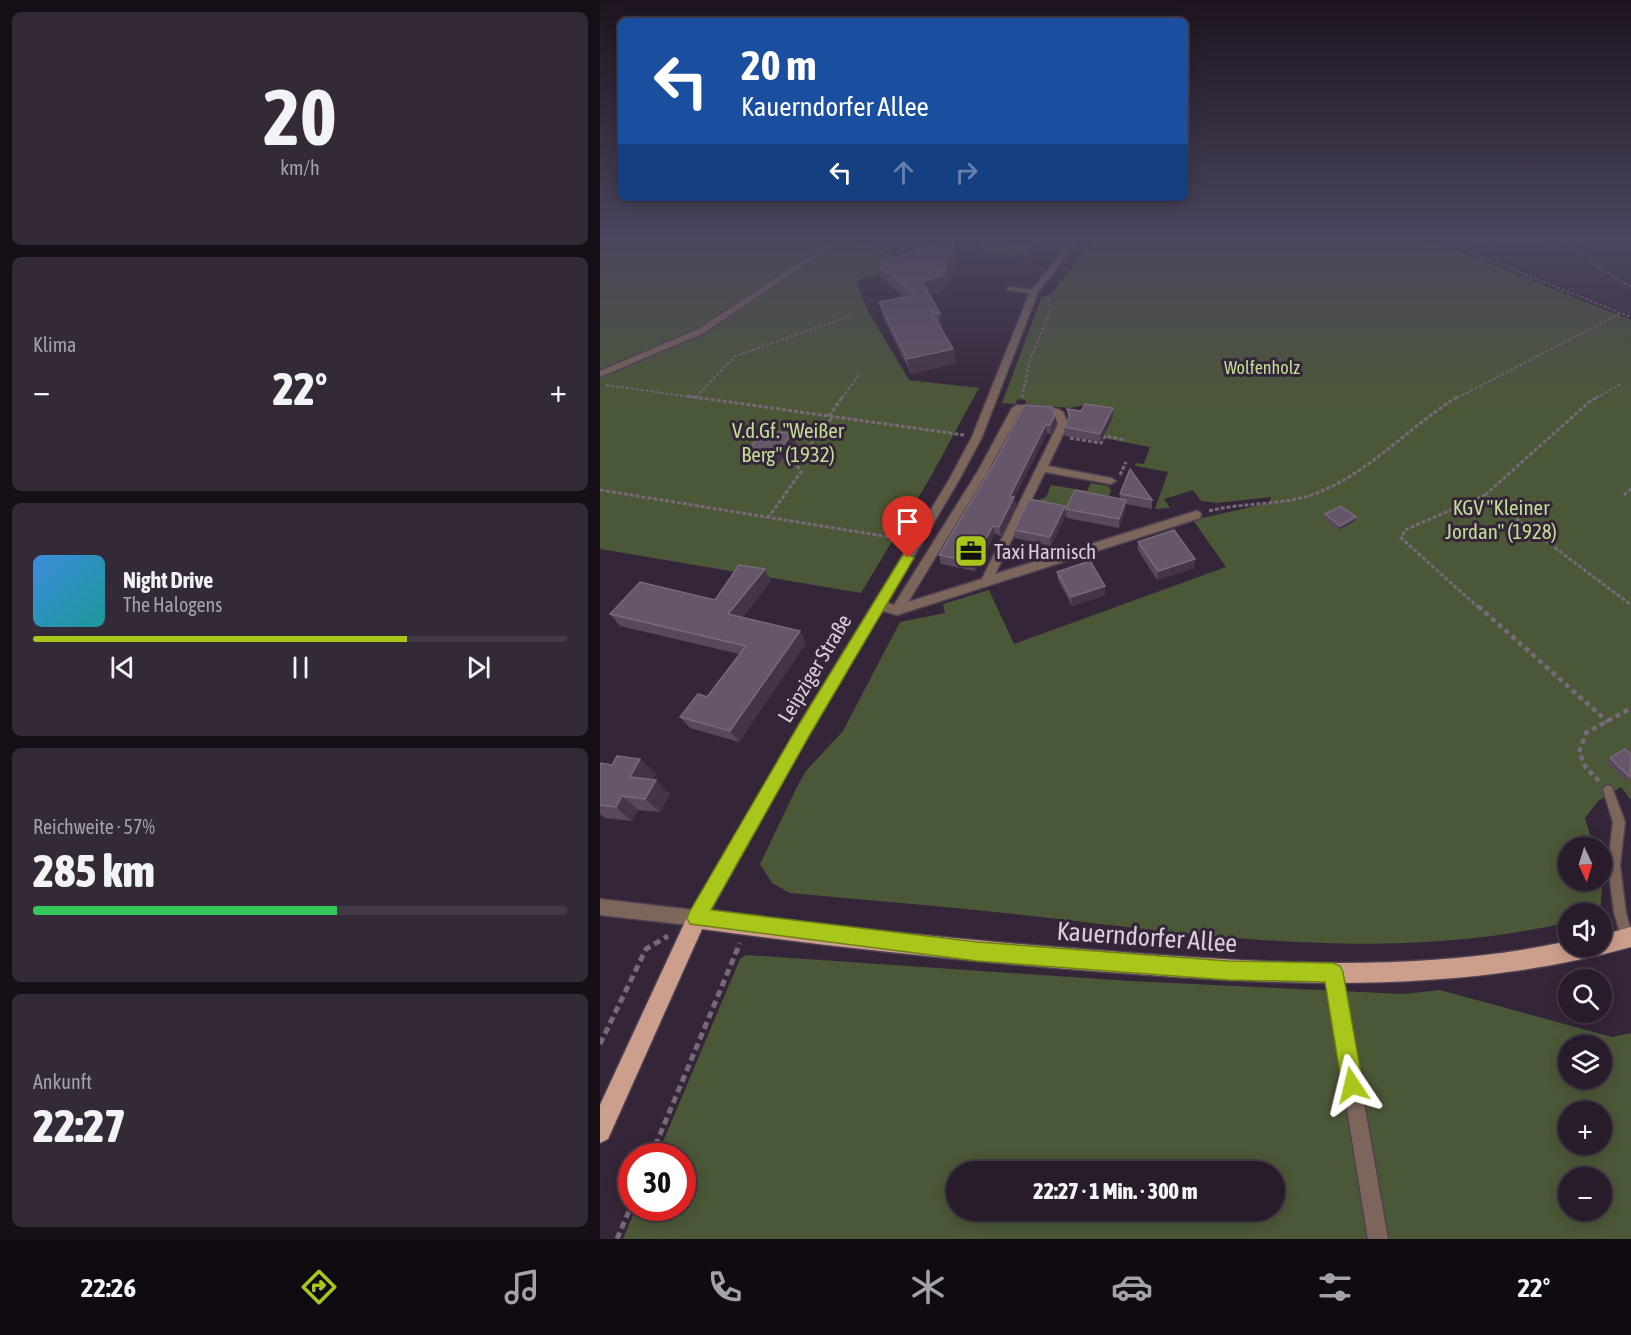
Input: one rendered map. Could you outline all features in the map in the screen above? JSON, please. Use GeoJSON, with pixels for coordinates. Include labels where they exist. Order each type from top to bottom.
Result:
{"type":"FeatureCollection","features":[{"type":"Feature","properties":{"kind":"main road","name":"Kauerndorfer Allee"},"geometry":{"type":"LineString","coordinates":[[696,918],[977,952],[1228,970],[1333,972],[1459,969],[1522,962],[1558,954]]}},
{"type":"Feature","properties":{"kind":"main road","name":"Leipziger Straße"},"geometry":{"type":"LineString","coordinates":[[600,1131],[696,918]]}},
{"type":"Feature","properties":{"kind":"main road"},"geometry":{"type":"LineString","coordinates":[[1612,943],[1629,940]]}},
{"type":"Feature","properties":{"kind":"street"},"geometry":{"type":"LineString","coordinates":[[600,374],[701,331],[755,295]]}},
{"type":"Feature","properties":{"kind":"street","name":"Leipziger Straße"},"geometry":{"type":"LineString","coordinates":[[696,918],[797,741],[880,606],[977,437],[1033,295]]}},
{"type":"Feature","properties":{"kind":"street"},"geometry":{"type":"LineString","coordinates":[[897,610],[983,471],[1017,408],[1058,412],[1064,424],[987,580]]}},
{"type":"Feature","properties":{"kind":"street"},"geometry":{"type":"LineString","coordinates":[[1042,468],[1111,481]]}},
{"type":"Feature","properties":{"kind":"street"},"geometry":{"type":"LineString","coordinates":[[880,606],[897,610],[1196,515]]}},
{"type":"Feature","properties":{"kind":"street"},"geometry":{"type":"LineString","coordinates":[[600,907],[696,918]]}},
{"type":"Feature","properties":{"kind":"street"},"geometry":{"type":"LineString","coordinates":[[1333,972],[1378,1239]]}},
{"type":"Feature","properties":{"kind":"lane"},"geometry":{"type":"LineString","coordinates":[[1608,790],[1619,822],[1614,866],[1629,940]]}},
{"type":"Feature","properties":{"kind":"path"},"geometry":{"type":"LineString","coordinates":[[1021,400],[1030,360],[1050,311],[1049,295]]}},
{"type":"Feature","properties":{"kind":"path"},"geometry":{"type":"LineString","coordinates":[[1576,295],[1631,317]]}},
{"type":"Feature","properties":{"kind":"path"},"geometry":{"type":"LineString","coordinates":[[1196,515],[1233,505],[1304,496],[1335,484],[1370,463],[1441,407],[1479,385],[1621,313]]}},
{"type":"Feature","properties":{"kind":"path"},"geometry":{"type":"LineString","coordinates":[[695,398],[735,356],[850,316]]}},
{"type":"Feature","properties":{"kind":"path"},"geometry":{"type":"LineString","coordinates":[[768,518],[801,472],[796,464],[860,373]]}},
{"type":"Feature","properties":{"kind":"path"},"geometry":{"type":"LineString","coordinates":[[600,384],[977,437]]}},
{"type":"Feature","properties":{"kind":"path"},"geometry":{"type":"LineString","coordinates":[[1608,722],[1401,538],[1405,530],[1485,495],[1589,402],[1622,384]]}},
{"type":"Feature","properties":{"kind":"path"},"geometry":{"type":"LineString","coordinates":[[1067,437],[1101,443],[1105,436],[1126,440]]}},
{"type":"Feature","properties":{"kind":"path"},"geometry":{"type":"LineString","coordinates":[[1624,495],[1631,489]]}},
{"type":"Feature","properties":{"kind":"path"},"geometry":{"type":"LineString","coordinates":[[600,490],[917,542]]}},
{"type":"Feature","properties":{"kind":"path"},"geometry":{"type":"LineString","coordinates":[[1485,495],[1631,605]]}},
{"type":"Feature","properties":{"kind":"path"},"geometry":{"type":"LineString","coordinates":[[1608,790],[1586,768],[1579,752],[1586,733],[1631,708]]}},
{"type":"Feature","properties":{"kind":"path"},"geometry":{"type":"LineString","coordinates":[[600,1044],[646,949],[696,918]]}},
{"type":"Feature","properties":{"kind":"path"},"geometry":{"type":"LineString","coordinates":[[656,1143],[748,925]]}},
{"type":"Feature","properties":{"kind":"path"},"geometry":{"type":"LineString","coordinates":[[617,1239],[625,1221]]}},
{"type":"Feature","properties":{"kind":"shaded area"},"geometry":{"type":"Polygon","coordinates":[[[1584,295],[1631,295],[1631,314],[1584,295]]]}},
{"type":"Feature","properties":{"kind":"green space","name":"V.d.Gf. \"Weißer Berg\" (1932)"},"geometry":{"type":"Polygon","coordinates":[[[600,295],[862,295],[868,311],[909,380],[979,388],[930,478],[861,593],[600,549],[600,379],[606,375],[600,374],[600,295]]]}},
{"type":"Feature","properties":{"kind":"green space"},"geometry":{"type":"Polygon","coordinates":[[[1568,295],[1631,320],[1631,800],[1621,787],[1598,801],[1585,818],[1591,837],[1558,837],[1558,891],[1602,891],[1601,903],[1558,903],[1558,924],[1503,934],[1437,941],[1371,944],[1304,942],[1172,932],[978,910],[790,893],[772,883],[760,864],[797,787],[806,771],[843,731],[900,622],[945,613],[943,604],[989,590],[1014,644],[1226,567],[1193,520],[1269,503],[1271,497],[1217,503],[1201,501],[1193,490],[1164,499],[1170,508],[1155,509],[1168,472],[1135,466],[1136,463],[1144,464],[1150,447],[1103,438],[1112,417],[1085,405],[1070,408],[1026,404],[1025,400],[1018,399],[1015,404],[1002,403],[1042,296],[1568,295]]]}},
{"type":"Feature","properties":{"kind":"green space"},"geometry":{"type":"Polygon","coordinates":[[[1091,483],[1108,486],[1111,490],[1109,497],[1068,516],[1035,509],[1034,502],[1046,497],[1051,485],[1087,491],[1091,483]]]}},
{"type":"Feature","properties":{"kind":"green space"},"geometry":{"type":"Polygon","coordinates":[[[746,955],[1130,981],[1404,994],[1440,990],[1605,1035],[1558,1035],[1558,1089],[1612,1089],[1612,1037],[1631,1033],[1631,1239],[623,1239],[631,1221],[696,1221],[696,1143],[662,1143],[740,959],[746,955]]]}},
{"type":"Feature","properties":{"kind":"building"},"geometry":{"type":"Polygon","coordinates":[[[915,295],[929,295],[940,313],[938,315],[929,308],[953,349],[907,359],[879,302],[915,295]]]}},
{"type":"Feature","properties":{"kind":"building"},"geometry":{"type":"Polygon","coordinates":[[[1085,404],[1113,408],[1100,434],[1064,427],[1070,416],[1067,409],[1081,411],[1085,404]]]}},
{"type":"Feature","properties":{"kind":"building"},"geometry":{"type":"Polygon","coordinates":[[[1024,405],[1052,407],[1055,415],[1050,425],[1046,424],[1010,496],[1014,497],[999,527],[993,526],[973,562],[939,555],[996,460],[1024,405]]]}},
{"type":"Feature","properties":{"kind":"building"},"geometry":{"type":"Polygon","coordinates":[[[765,430],[792,434],[774,456],[747,451],[765,430]]]}},
{"type":"Feature","properties":{"kind":"building"},"geometry":{"type":"Polygon","coordinates":[[[1130,469],[1152,500],[1120,494],[1130,469]]]}},
{"type":"Feature","properties":{"kind":"building"},"geometry":{"type":"Polygon","coordinates":[[[1075,490],[1126,500],[1119,519],[1066,509],[1075,490]]]}},
{"type":"Feature","properties":{"kind":"building"},"geometry":{"type":"Polygon","coordinates":[[[1029,499],[1065,506],[1050,537],[1014,530],[1029,499]]]}},
{"type":"Feature","properties":{"kind":"building"},"geometry":{"type":"Polygon","coordinates":[[[1341,506],[1356,517],[1340,526],[1325,514],[1341,506]]]}},
{"type":"Feature","properties":{"kind":"building"},"geometry":{"type":"Polygon","coordinates":[[[1174,530],[1195,559],[1158,571],[1138,542],[1174,530]]]}},
{"type":"Feature","properties":{"kind":"building"},"geometry":{"type":"Polygon","coordinates":[[[1090,561],[1105,586],[1071,597],[1057,572],[1090,561]]]}},
{"type":"Feature","properties":{"kind":"building"},"geometry":{"type":"Polygon","coordinates":[[[739,565],[765,569],[728,614],[800,631],[730,731],[680,717],[698,694],[707,697],[746,646],[610,614],[640,582],[715,600],[739,565]]]}},
{"type":"Feature","properties":{"kind":"building"},"geometry":{"type":"Polygon","coordinates":[[[1625,749],[1631,754],[1630,777],[1610,758],[1625,749]]]}},
{"type":"Feature","properties":{"kind":"building"},"geometry":{"type":"Polygon","coordinates":[[[617,756],[640,759],[630,777],[656,780],[645,799],[622,796],[616,807],[600,805],[600,763],[612,765],[617,756]]]}},
{"type":"Feature","properties":{"kind":"place","name":"Taxi Harnisch"},"geometry":{"type":"Point","coordinates":[971,551]}},
{"type":"Feature","properties":{"kind":"route"},"geometry":{"type":"LineString","coordinates":[[908,558],[751,819],[696,918],[977,952],[1228,970],[1333,972],[1352,1085]]}},
{"type":"Feature","properties":{"kind":"park label","name":"Wolfenholz"},"geometry":{"type":"Point","coordinates":[1262,367]}},
{"type":"Feature","properties":{"kind":"park label","name":"KGV \"Kleiner Jordan\" (1928)"},"geometry":{"type":"Point","coordinates":[1501,519]}}]}
